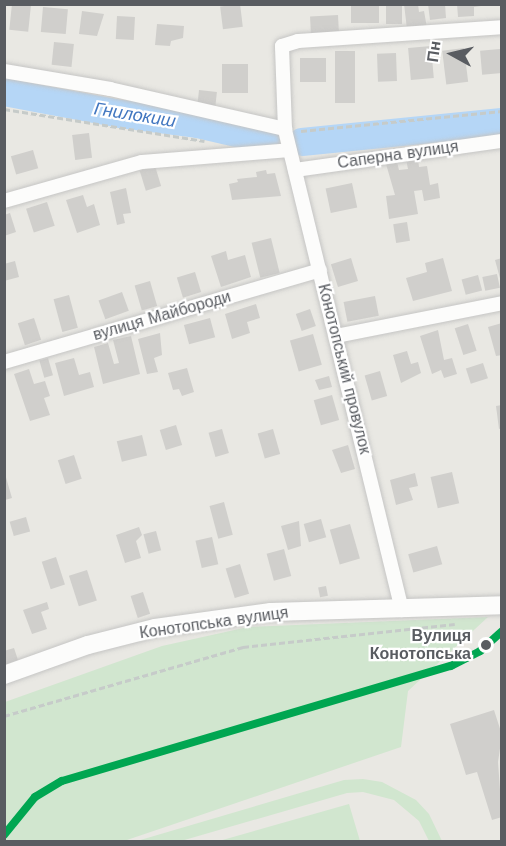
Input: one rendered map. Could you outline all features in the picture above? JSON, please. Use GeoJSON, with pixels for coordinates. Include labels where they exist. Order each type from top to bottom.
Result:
{"type":"FeatureCollection","features":[{"type":"Feature","properties":{"kind":"street","name":"Конотопський провулок"},"geometry":{"type":"LineString","coordinates":[[402,610],[285,129],[282,46],[298,41],[501,27]]}},
{"type":"Feature","properties":{"kind":"street"},"geometry":{"type":"LineString","coordinates":[[4,71],[110,89],[285,129]]}},
{"type":"Feature","properties":{"kind":"street","name":"Саперна вулиця"},"geometry":{"type":"LineString","coordinates":[[295,170],[501,141]]}},
{"type":"Feature","properties":{"kind":"street"},"geometry":{"type":"LineString","coordinates":[[4,201],[142,162],[290,150]]}},
{"type":"Feature","properties":{"kind":"street","name":"вулиця Майбороди"},"geometry":{"type":"LineString","coordinates":[[4,362],[320,270]]}},
{"type":"Feature","properties":{"kind":"street"},"geometry":{"type":"LineString","coordinates":[[336,336],[501,303]]}},
{"type":"Feature","properties":{"kind":"street","name":"Конотопська вулиця"},"geometry":{"type":"LineString","coordinates":[[4,675],[88,645],[155,628],[271,612],[402,610],[501,605]]}},
{"type":"Feature","properties":{"kind":"path"},"geometry":{"type":"LineString","coordinates":[[4,110],[214,143]]}},
{"type":"Feature","properties":{"kind":"path"},"geometry":{"type":"LineString","coordinates":[[285,129],[314,132],[501,111]]}},
{"type":"Feature","properties":{"kind":"path"},"geometry":{"type":"LineString","coordinates":[[4,716],[243,646],[451,625],[465,620],[476,606]]}},
{"type":"Feature","properties":{"kind":"green space"},"geometry":{"type":"Polygon","coordinates":[[[488,617],[408,691],[401,747],[124,841],[5,841],[5,702],[162,646],[248,627],[488,617]]]}},
{"type":"Feature","properties":{"kind":"green space"},"geometry":{"type":"Polygon","coordinates":[[[363,779],[382,782],[416,800],[429,814],[442,841],[429,841],[419,821],[394,800],[363,792],[347,793],[181,841],[137,841],[344,780],[363,779]]]}},
{"type":"Feature","properties":{"kind":"green space"},"geometry":{"type":"Polygon","coordinates":[[[349,804],[360,841],[219,841],[349,804]]]}},
{"type":"Feature","properties":{"kind":"building"},"geometry":{"type":"Polygon","coordinates":[[[12,4],[31,6],[28,32],[9,30],[12,4]]]}},
{"type":"Feature","properties":{"kind":"building"},"geometry":{"type":"Polygon","coordinates":[[[240,4],[243,27],[223,29],[220,6],[240,4]]]}},
{"type":"Feature","properties":{"kind":"building"},"geometry":{"type":"Polygon","coordinates":[[[351,4],[379,4],[379,23],[351,23],[351,4]]]}},
{"type":"Feature","properties":{"kind":"building"},"geometry":{"type":"Polygon","coordinates":[[[386,4],[402,4],[402,24],[386,24],[386,4]]]}},
{"type":"Feature","properties":{"kind":"building"},"geometry":{"type":"Polygon","coordinates":[[[404,4],[418,4],[419,12],[424,11],[427,28],[407,29],[404,4]]]}},
{"type":"Feature","properties":{"kind":"building"},"geometry":{"type":"Polygon","coordinates":[[[428,4],[445,4],[446,18],[430,20],[428,4]]]}},
{"type":"Feature","properties":{"kind":"building"},"geometry":{"type":"Polygon","coordinates":[[[457,4],[481,4],[481,6],[474,7],[474,16],[458,17],[457,4]]]}},
{"type":"Feature","properties":{"kind":"building"},"geometry":{"type":"Polygon","coordinates":[[[43,7],[68,9],[66,34],[41,32],[43,7]]]}},
{"type":"Feature","properties":{"kind":"building"},"geometry":{"type":"Polygon","coordinates":[[[82,11],[104,14],[97,36],[79,34],[82,11]]]}},
{"type":"Feature","properties":{"kind":"building"},"geometry":{"type":"Polygon","coordinates":[[[338,15],[339,34],[311,35],[310,16],[338,15]]]}},
{"type":"Feature","properties":{"kind":"building"},"geometry":{"type":"Polygon","coordinates":[[[117,16],[135,17],[134,40],[116,39],[117,16]]]}},
{"type":"Feature","properties":{"kind":"building"},"geometry":{"type":"Polygon","coordinates":[[[157,24],[184,26],[183,38],[171,41],[170,46],[155,45],[157,24]]]}},
{"type":"Feature","properties":{"kind":"building"},"geometry":{"type":"Polygon","coordinates":[[[54,42],[74,44],[71,67],[52,65],[54,42]]]}},
{"type":"Feature","properties":{"kind":"building"},"geometry":{"type":"Polygon","coordinates":[[[431,46],[434,78],[411,80],[408,48],[431,46]]]}},
{"type":"Feature","properties":{"kind":"building"},"geometry":{"type":"Polygon","coordinates":[[[464,48],[468,82],[446,84],[442,51],[464,48]]]}},
{"type":"Feature","properties":{"kind":"building"},"geometry":{"type":"Polygon","coordinates":[[[500,49],[502,73],[482,75],[480,51],[500,49]]]}},
{"type":"Feature","properties":{"kind":"building"},"geometry":{"type":"Polygon","coordinates":[[[335,51],[355,51],[355,103],[335,103],[335,51]]]}},
{"type":"Feature","properties":{"kind":"building"},"geometry":{"type":"Polygon","coordinates":[[[396,53],[397,81],[378,82],[377,54],[396,53]]]}},
{"type":"Feature","properties":{"kind":"building"},"geometry":{"type":"Polygon","coordinates":[[[300,58],[326,58],[326,82],[300,82],[300,58]]]}},
{"type":"Feature","properties":{"kind":"building"},"geometry":{"type":"Polygon","coordinates":[[[222,64],[248,64],[248,93],[222,93],[222,64]]]}},
{"type":"Feature","properties":{"kind":"building"},"geometry":{"type":"Polygon","coordinates":[[[199,90],[217,92],[215,107],[197,105],[199,90]]]}},
{"type":"Feature","properties":{"kind":"building"},"geometry":{"type":"Polygon","coordinates":[[[89,133],[92,158],[75,160],[72,135],[89,133]]]}},
{"type":"Feature","properties":{"kind":"building"},"geometry":{"type":"Polygon","coordinates":[[[33,150],[38,168],[16,175],[11,156],[33,150]]]}},
{"type":"Feature","properties":{"kind":"building"},"geometry":{"type":"Polygon","coordinates":[[[418,158],[419,167],[427,166],[430,185],[438,183],[440,198],[424,201],[422,190],[414,191],[418,214],[389,219],[386,196],[395,195],[386,164],[397,162],[399,170],[408,169],[406,159],[418,158]]]}},
{"type":"Feature","properties":{"kind":"building"},"geometry":{"type":"Polygon","coordinates":[[[155,166],[161,186],[146,191],[140,171],[155,166]]]}},
{"type":"Feature","properties":{"kind":"building"},"geometry":{"type":"Polygon","coordinates":[[[266,170],[267,174],[275,173],[281,196],[232,200],[229,184],[238,182],[237,179],[257,177],[256,172],[266,170]]]}},
{"type":"Feature","properties":{"kind":"building"},"geometry":{"type":"Polygon","coordinates":[[[352,183],[357,207],[331,213],[326,189],[352,183]]]}},
{"type":"Feature","properties":{"kind":"building"},"geometry":{"type":"Polygon","coordinates":[[[126,188],[131,213],[123,214],[125,223],[117,225],[110,192],[126,188]]]}},
{"type":"Feature","properties":{"kind":"building"},"geometry":{"type":"Polygon","coordinates":[[[83,195],[87,207],[94,204],[100,225],[77,233],[66,200],[83,195]]]}},
{"type":"Feature","properties":{"kind":"building"},"geometry":{"type":"Polygon","coordinates":[[[47,202],[55,226],[34,233],[26,209],[47,202]]]}},
{"type":"Feature","properties":{"kind":"building"},"geometry":{"type":"Polygon","coordinates":[[[10,213],[16,232],[4,236],[4,215],[10,213]]]}},
{"type":"Feature","properties":{"kind":"building"},"geometry":{"type":"Polygon","coordinates":[[[407,222],[410,241],[396,243],[393,224],[407,222]]]}},
{"type":"Feature","properties":{"kind":"building"},"geometry":{"type":"Polygon","coordinates":[[[271,238],[280,273],[260,278],[252,243],[271,238]]]}},
{"type":"Feature","properties":{"kind":"building"},"geometry":{"type":"Polygon","coordinates":[[[226,251],[228,260],[245,255],[251,277],[221,287],[211,256],[226,251]]]}},
{"type":"Feature","properties":{"kind":"building"},"geometry":{"type":"Polygon","coordinates":[[[351,258],[358,281],[338,287],[331,264],[351,258]]]}},
{"type":"Feature","properties":{"kind":"building"},"geometry":{"type":"Polygon","coordinates":[[[443,258],[452,291],[413,301],[406,278],[427,272],[425,263],[443,258]]]}},
{"type":"Feature","properties":{"kind":"building"},"geometry":{"type":"Polygon","coordinates":[[[502,258],[502,282],[501,282],[495,260],[502,258]]]}},
{"type":"Feature","properties":{"kind":"building"},"geometry":{"type":"Polygon","coordinates":[[[15,261],[19,277],[4,281],[4,264],[15,261]]]}},
{"type":"Feature","properties":{"kind":"building"},"geometry":{"type":"Polygon","coordinates":[[[195,272],[201,292],[183,298],[177,278],[195,272]]]}},
{"type":"Feature","properties":{"kind":"building"},"geometry":{"type":"Polygon","coordinates":[[[497,274],[500,288],[485,291],[482,277],[497,274]]]}},
{"type":"Feature","properties":{"kind":"building"},"geometry":{"type":"Polygon","coordinates":[[[478,275],[482,290],[466,295],[462,279],[478,275]]]}},
{"type":"Feature","properties":{"kind":"building"},"geometry":{"type":"Polygon","coordinates":[[[150,281],[157,306],[142,310],[135,285],[150,281]]]}},
{"type":"Feature","properties":{"kind":"building"},"geometry":{"type":"Polygon","coordinates":[[[122,292],[129,311],[105,319],[99,301],[122,292]]]}},
{"type":"Feature","properties":{"kind":"building"},"geometry":{"type":"Polygon","coordinates":[[[69,295],[78,328],[62,332],[54,299],[69,295]]]}},
{"type":"Feature","properties":{"kind":"building"},"geometry":{"type":"Polygon","coordinates":[[[375,296],[379,316],[347,322],[344,302],[375,296]]]}},
{"type":"Feature","properties":{"kind":"building"},"geometry":{"type":"Polygon","coordinates":[[[256,304],[260,318],[247,322],[250,333],[232,339],[225,314],[256,304]]]}},
{"type":"Feature","properties":{"kind":"building"},"geometry":{"type":"Polygon","coordinates":[[[310,309],[316,326],[302,331],[296,314],[310,309]]]}},
{"type":"Feature","properties":{"kind":"building"},"geometry":{"type":"Polygon","coordinates":[[[34,318],[41,340],[25,345],[18,323],[34,318]]]}},
{"type":"Feature","properties":{"kind":"building"},"geometry":{"type":"Polygon","coordinates":[[[210,318],[215,337],[189,344],[184,325],[210,318]]]}},
{"type":"Feature","properties":{"kind":"building"},"geometry":{"type":"Polygon","coordinates":[[[502,323],[502,355],[496,356],[488,327],[502,323]]]}},
{"type":"Feature","properties":{"kind":"building"},"geometry":{"type":"Polygon","coordinates":[[[468,324],[477,351],[463,355],[455,328],[468,324]]]}},
{"type":"Feature","properties":{"kind":"building"},"geometry":{"type":"Polygon","coordinates":[[[438,330],[444,360],[452,358],[457,374],[444,378],[441,370],[432,374],[420,336],[438,330]]]}},
{"type":"Feature","properties":{"kind":"building"},"geometry":{"type":"Polygon","coordinates":[[[160,333],[162,355],[154,358],[158,372],[147,374],[138,339],[160,333]]]}},
{"type":"Feature","properties":{"kind":"building"},"geometry":{"type":"Polygon","coordinates":[[[313,334],[322,365],[299,371],[290,341],[313,334]]]}},
{"type":"Feature","properties":{"kind":"building"},"geometry":{"type":"Polygon","coordinates":[[[131,336],[140,374],[103,384],[94,347],[108,343],[114,364],[119,363],[113,340],[131,336]]]}},
{"type":"Feature","properties":{"kind":"building"},"geometry":{"type":"Polygon","coordinates":[[[407,351],[411,364],[418,362],[421,373],[401,383],[393,355],[407,351]]]}},
{"type":"Feature","properties":{"kind":"building"},"geometry":{"type":"Polygon","coordinates":[[[48,358],[53,375],[44,378],[39,360],[48,358]]]}},
{"type":"Feature","properties":{"kind":"building"},"geometry":{"type":"Polygon","coordinates":[[[74,358],[79,375],[90,372],[94,387],[64,396],[55,363],[74,358]]]}},
{"type":"Feature","properties":{"kind":"building"},"geometry":{"type":"Polygon","coordinates":[[[483,363],[488,378],[471,384],[466,369],[483,363]]]}},
{"type":"Feature","properties":{"kind":"building"},"geometry":{"type":"Polygon","coordinates":[[[187,368],[194,392],[182,396],[179,389],[173,390],[168,373],[187,368]]]}},
{"type":"Feature","properties":{"kind":"building"},"geometry":{"type":"Polygon","coordinates":[[[29,369],[34,384],[45,381],[50,396],[44,398],[50,415],[30,421],[14,374],[29,369]]]}},
{"type":"Feature","properties":{"kind":"building"},"geometry":{"type":"Polygon","coordinates":[[[380,371],[387,396],[372,400],[365,375],[380,371]]]}},
{"type":"Feature","properties":{"kind":"building"},"geometry":{"type":"Polygon","coordinates":[[[329,376],[332,387],[319,390],[315,380],[329,376]]]}},
{"type":"Feature","properties":{"kind":"building"},"geometry":{"type":"Polygon","coordinates":[[[332,395],[339,420],[321,425],[314,400],[332,395]]]}},
{"type":"Feature","properties":{"kind":"building"},"geometry":{"type":"Polygon","coordinates":[[[502,405],[502,428],[499,429],[496,406],[502,405]]]}},
{"type":"Feature","properties":{"kind":"building"},"geometry":{"type":"Polygon","coordinates":[[[176,425],[182,445],[166,450],[160,430],[176,425]]]}},
{"type":"Feature","properties":{"kind":"building"},"geometry":{"type":"Polygon","coordinates":[[[222,429],[229,453],[215,457],[209,433],[222,429]]]}},
{"type":"Feature","properties":{"kind":"building"},"geometry":{"type":"Polygon","coordinates":[[[273,429],[280,454],[265,458],[258,433],[273,429]]]}},
{"type":"Feature","properties":{"kind":"building"},"geometry":{"type":"Polygon","coordinates":[[[142,435],[147,455],[122,462],[117,441],[142,435]]]}},
{"type":"Feature","properties":{"kind":"building"},"geometry":{"type":"Polygon","coordinates":[[[348,445],[355,469],[341,473],[332,450],[348,445]]]}},
{"type":"Feature","properties":{"kind":"building"},"geometry":{"type":"Polygon","coordinates":[[[74,455],[82,479],[66,484],[58,460],[74,455]]]}},
{"type":"Feature","properties":{"kind":"building"},"geometry":{"type":"Polygon","coordinates":[[[452,472],[459,503],[438,508],[431,477],[452,472]]]}},
{"type":"Feature","properties":{"kind":"building"},"geometry":{"type":"Polygon","coordinates":[[[415,473],[418,486],[409,488],[413,500],[396,505],[390,480],[415,473]]]}},
{"type":"Feature","properties":{"kind":"building"},"geometry":{"type":"Polygon","coordinates":[[[5,474],[12,498],[5,500],[5,474]]]}},
{"type":"Feature","properties":{"kind":"building"},"geometry":{"type":"Polygon","coordinates":[[[224,502],[233,535],[218,539],[210,506],[224,502]]]}},
{"type":"Feature","properties":{"kind":"building"},"geometry":{"type":"Polygon","coordinates":[[[26,517],[30,531],[14,536],[10,522],[26,517]]]}},
{"type":"Feature","properties":{"kind":"building"},"geometry":{"type":"Polygon","coordinates":[[[321,519],[326,537],[309,542],[304,524],[321,519]]]}},
{"type":"Feature","properties":{"kind":"building"},"geometry":{"type":"Polygon","coordinates":[[[299,521],[301,546],[288,550],[281,526],[299,521]]]}},
{"type":"Feature","properties":{"kind":"building"},"geometry":{"type":"Polygon","coordinates":[[[350,524],[360,559],[340,564],[330,530],[350,524]]]}},
{"type":"Feature","properties":{"kind":"building"},"geometry":{"type":"Polygon","coordinates":[[[139,527],[142,535],[136,541],[141,558],[125,563],[116,535],[139,527]]]}},
{"type":"Feature","properties":{"kind":"building"},"geometry":{"type":"Polygon","coordinates":[[[156,531],[161,550],[149,554],[143,534],[156,531]]]}},
{"type":"Feature","properties":{"kind":"building"},"geometry":{"type":"Polygon","coordinates":[[[212,537],[218,564],[202,568],[195,541],[212,537]]]}},
{"type":"Feature","properties":{"kind":"building"},"geometry":{"type":"Polygon","coordinates":[[[437,546],[442,564],[413,573],[408,554],[437,546]]]}},
{"type":"Feature","properties":{"kind":"building"},"geometry":{"type":"Polygon","coordinates":[[[284,549],[291,576],[274,581],[267,554],[284,549]]]}},
{"type":"Feature","properties":{"kind":"building"},"geometry":{"type":"Polygon","coordinates":[[[56,557],[65,585],[51,589],[42,562],[56,557]]]}},
{"type":"Feature","properties":{"kind":"building"},"geometry":{"type":"Polygon","coordinates":[[[240,564],[249,594],[235,598],[226,568],[240,564]]]}},
{"type":"Feature","properties":{"kind":"building"},"geometry":{"type":"Polygon","coordinates":[[[87,570],[97,600],[79,606],[69,576],[87,570]]]}},
{"type":"Feature","properties":{"kind":"building"},"geometry":{"type":"Polygon","coordinates":[[[326,586],[328,596],[320,597],[318,588],[326,586]]]}},
{"type":"Feature","properties":{"kind":"building"},"geometry":{"type":"Polygon","coordinates":[[[143,592],[150,614],[138,618],[131,596],[143,592]]]}},
{"type":"Feature","properties":{"kind":"building"},"geometry":{"type":"Polygon","coordinates":[[[47,602],[49,609],[41,612],[47,629],[32,634],[23,610],[47,602]]]}},
{"type":"Feature","properties":{"kind":"building"},"geometry":{"type":"Polygon","coordinates":[[[14,648],[18,660],[4,665],[4,651],[14,648]]]}},
{"type":"Feature","properties":{"kind":"building"},"geometry":{"type":"Polygon","coordinates":[[[494,710],[502,735],[498,762],[502,817],[492,820],[477,772],[466,775],[450,724],[494,710]]]}},
{"type":"Feature","properties":{"kind":"waterway","name":"Гнилокиш"},"geometry":{"type":"LineString","coordinates":[[4,92],[121,114],[198,124],[266,140]]}},
{"type":"Feature","properties":{"kind":"waterway","name":"Гнилокиш"},"geometry":{"type":"LineString","coordinates":[[302,142],[502,122]]}},
{"type":"Feature","properties":{"kind":"transit line"},"geometry":{"type":"LineString","coordinates":[[4,835],[35,797],[62,781],[451,666],[480,651],[502,631]]}},
{"type":"Feature","properties":{"kind":"place","name":"Вулиця Конотопська"},"geometry":{"type":"Point","coordinates":[486,645]}}]}
